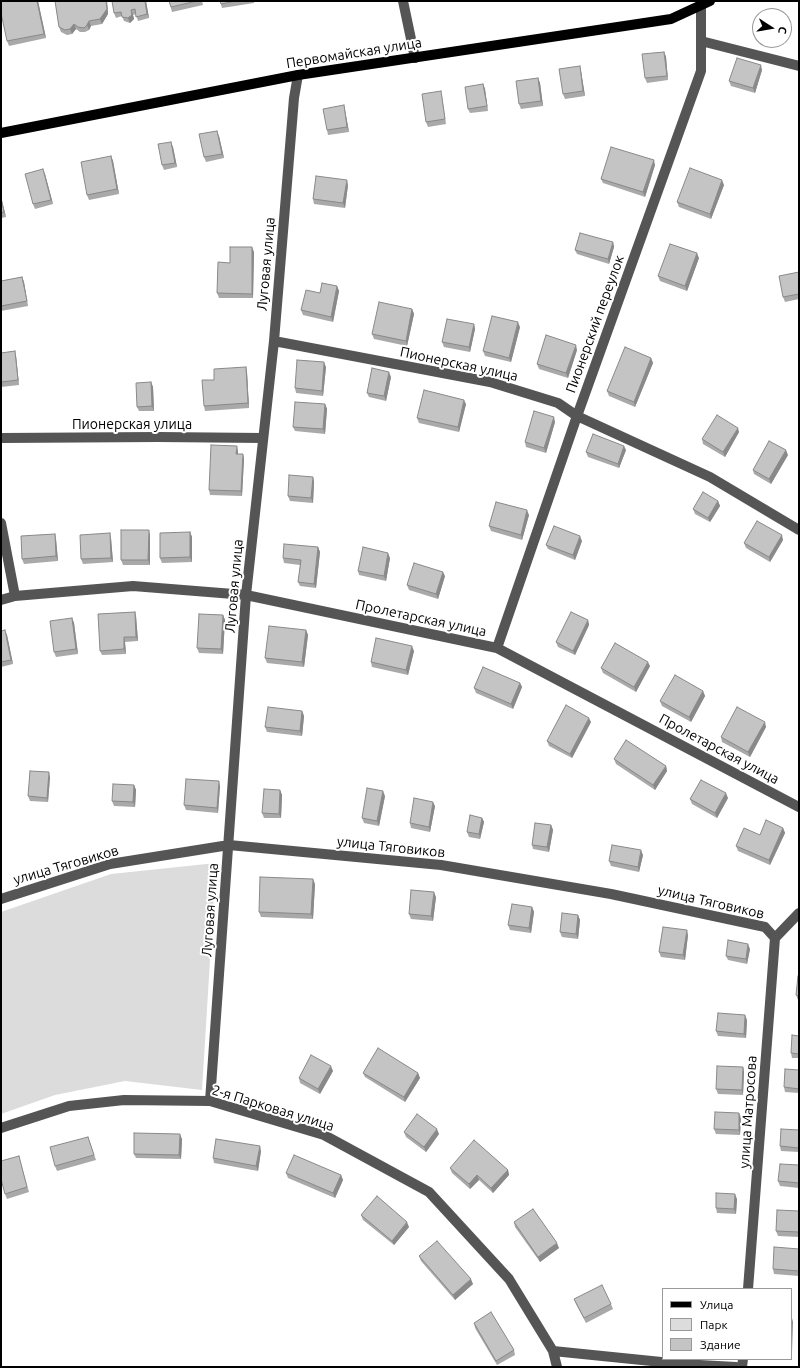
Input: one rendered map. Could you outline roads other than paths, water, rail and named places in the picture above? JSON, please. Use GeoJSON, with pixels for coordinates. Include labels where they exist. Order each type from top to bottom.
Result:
{"type":"FeatureCollection","features":[{"type":"Feature","properties":{"kind":"main road","name":"Первомайская улица"},"geometry":{"type":"LineString","coordinates":[[1,133],[298,75],[671,19],[710,1]]}},
{"type":"Feature","properties":{"kind":"street"},"geometry":{"type":"LineString","coordinates":[[403,1],[415,58]]}},
{"type":"Feature","properties":{"kind":"street","name":"Пионерский переулок"},"geometry":{"type":"LineString","coordinates":[[497,648],[577,416],[701,71],[700,6]]}},
{"type":"Feature","properties":{"kind":"street"},"geometry":{"type":"LineString","coordinates":[[701,41],[799,66]]}},
{"type":"Feature","properties":{"kind":"street","name":"Луговая улица"},"geometry":{"type":"LineString","coordinates":[[210,1101],[246,595],[274,340],[294,98],[298,75]]}},
{"type":"Feature","properties":{"kind":"street","name":"Пионерская улица"},"geometry":{"type":"LineString","coordinates":[[274,340],[490,382],[558,403],[577,416],[710,477],[799,530]]}},
{"type":"Feature","properties":{"kind":"street","name":"Пионерская улица"},"geometry":{"type":"LineString","coordinates":[[1,438],[263,438]]}},
{"type":"Feature","properties":{"kind":"street"},"geometry":{"type":"LineString","coordinates":[[1,523],[15,596]]}},
{"type":"Feature","properties":{"kind":"street","name":"Пролетарская улица"},"geometry":{"type":"LineString","coordinates":[[1,600],[15,596],[132,586],[246,595],[497,648],[799,807]]}},
{"type":"Feature","properties":{"kind":"street","name":"улица Тяговиков"},"geometry":{"type":"LineString","coordinates":[[1,899],[110,864],[229,845],[441,865],[611,894],[765,927],[775,938]]}},
{"type":"Feature","properties":{"kind":"street"},"geometry":{"type":"LineString","coordinates":[[775,938],[799,913]]}},
{"type":"Feature","properties":{"kind":"street","name":"улица Матросова"},"geometry":{"type":"LineString","coordinates":[[748,1288],[775,938]]}},
{"type":"Feature","properties":{"kind":"street","name":"2-я Парковая улица"},"geometry":{"type":"LineString","coordinates":[[1,1128],[69,1106],[124,1100],[210,1101],[324,1135],[429,1192],[509,1279],[553,1351],[557,1367]]}},
{"type":"Feature","properties":{"kind":"street"},"geometry":{"type":"LineString","coordinates":[[553,1351],[681,1364],[736,1367]]}}]}
